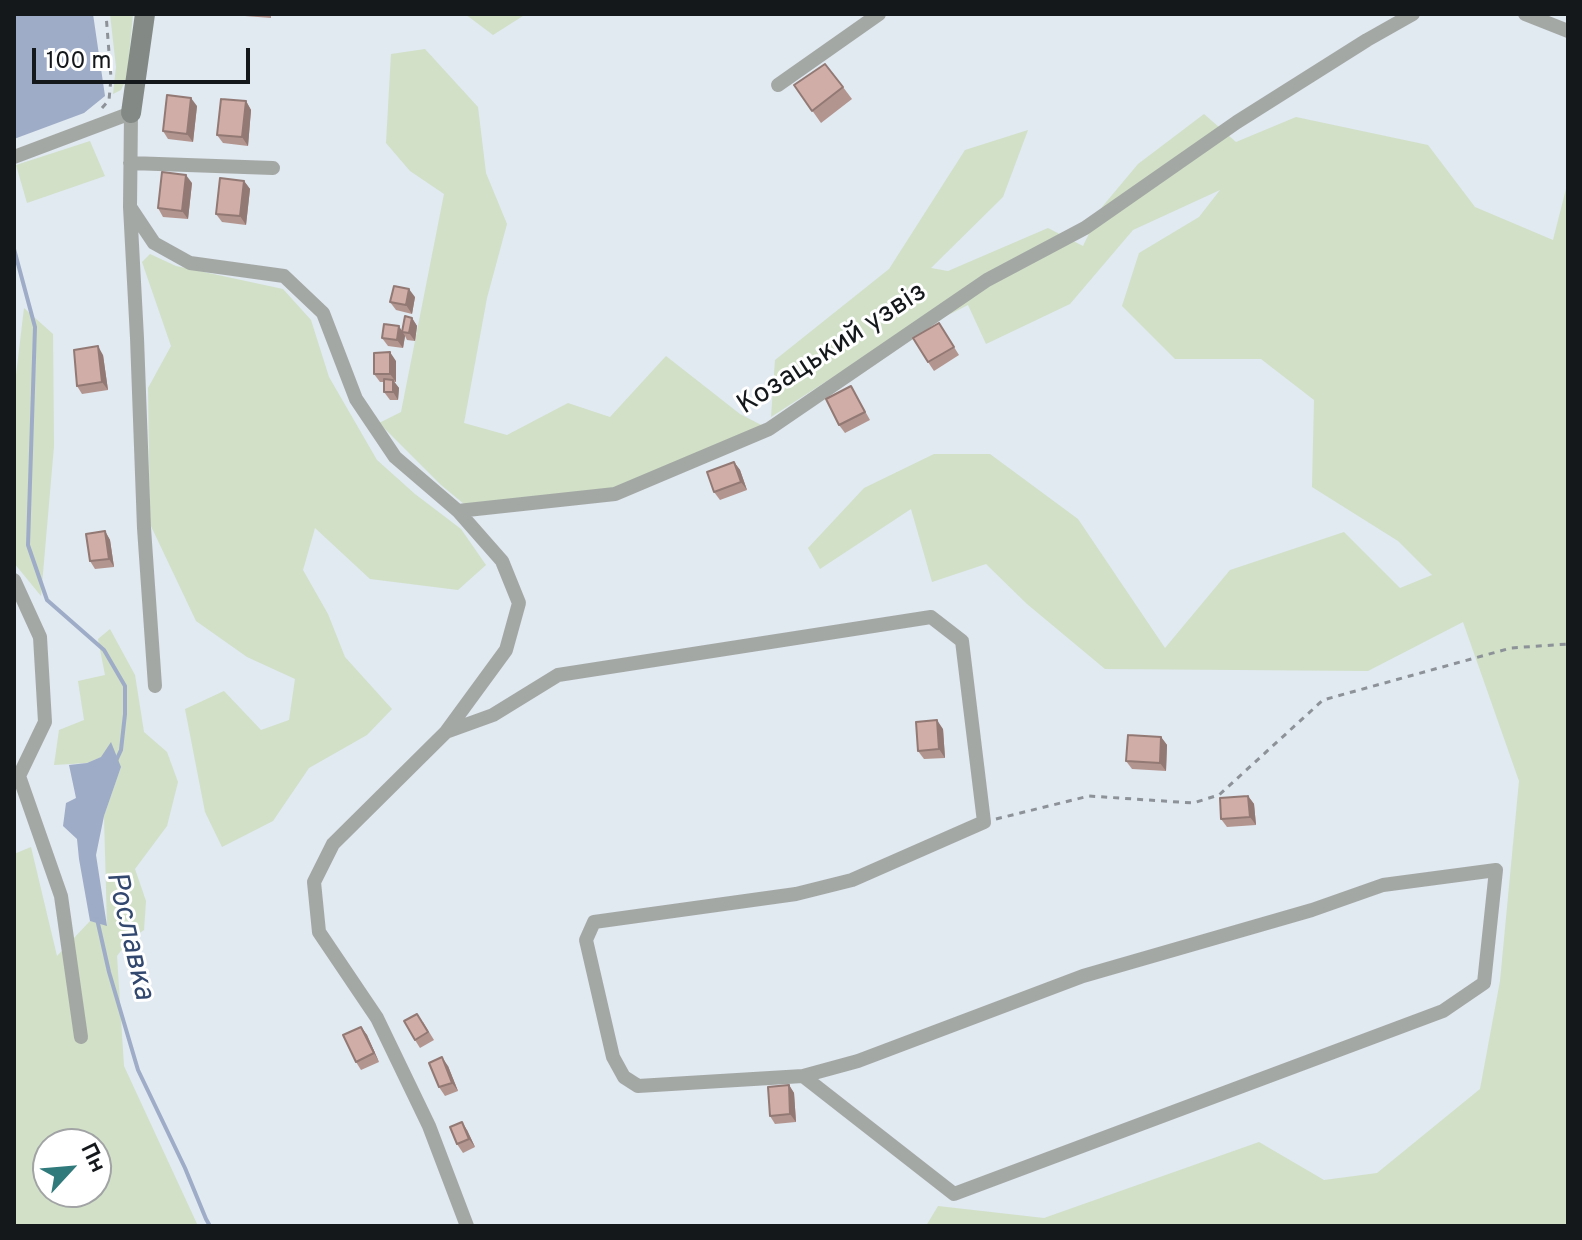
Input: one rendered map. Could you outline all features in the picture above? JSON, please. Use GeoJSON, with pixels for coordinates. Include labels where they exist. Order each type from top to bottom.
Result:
{"type":"FeatureCollection","features":[{"type":"Feature","properties":{"kind":"street"},"geometry":{"type":"LineString","coordinates":[[145,14],[131,113],[130,207],[144,528],[155,686]]}},
{"type":"Feature","properties":{"kind":"street"},"geometry":{"type":"LineString","coordinates":[[778,85],[879,14]]}},
{"type":"Feature","properties":{"kind":"street","name":"Козацький узвіз"},"geometry":{"type":"LineString","coordinates":[[458,511],[615,494],[769,429],[987,280],[1085,228],[1237,122],[1413,14]]}},
{"type":"Feature","properties":{"kind":"street"},"geometry":{"type":"LineString","coordinates":[[1525,14],[1568,31]]}},
{"type":"Feature","properties":{"kind":"street"},"geometry":{"type":"LineString","coordinates":[[14,157],[131,113]]}},
{"type":"Feature","properties":{"kind":"street"},"geometry":{"type":"LineString","coordinates":[[130,163],[273,168]]}},
{"type":"Feature","properties":{"kind":"street"},"geometry":{"type":"LineString","coordinates":[[130,207],[154,243],[190,263],[284,276],[323,313],[356,399],[395,457],[458,511],[502,561],[519,603],[506,650],[446,732],[333,844],[314,882],[319,932],[377,1018],[429,1126],[467,1226]]}},
{"type":"Feature","properties":{"kind":"street"},"geometry":{"type":"LineString","coordinates":[[14,580],[40,637],[45,722],[19,776],[61,896],[81,1037]]}},
{"type":"Feature","properties":{"kind":"street"},"geometry":{"type":"LineString","coordinates":[[446,732],[493,715],[558,675],[931,617],[962,641],[984,822],[852,880],[796,894],[594,922],[586,940],[613,1057],[624,1077],[638,1086],[803,1076],[858,1061],[1083,976],[1312,910],[1383,885],[1496,870],[1484,983],[1443,1011],[954,1194],[803,1076]]}},
{"type":"Feature","properties":{"kind":"path"},"geometry":{"type":"LineString","coordinates":[[94,115],[109,100],[111,78],[106,14]]}},
{"type":"Feature","properties":{"kind":"path"},"geometry":{"type":"LineString","coordinates":[[984,822],[1089,796],[1193,803],[1219,795],[1323,700],[1511,648],[1568,644]]}},
{"type":"Feature","properties":{"kind":"green space"},"geometry":{"type":"Polygon","coordinates":[[[110,14],[133,14],[127,77],[121,90],[113,94],[116,67],[110,14]]]}},
{"type":"Feature","properties":{"kind":"green space"},"geometry":{"type":"Polygon","coordinates":[[[465,14],[526,14],[493,35],[465,14]]]}},
{"type":"Feature","properties":{"kind":"green space"},"geometry":{"type":"Polygon","coordinates":[[[425,49],[478,107],[486,173],[507,224],[487,298],[464,423],[507,435],[568,403],[610,417],[666,356],[740,414],[769,429],[615,494],[470,509],[441,485],[379,423],[401,412],[444,194],[410,171],[386,143],[391,54],[425,49]]]}},
{"type":"Feature","properties":{"kind":"green space"},"geometry":{"type":"Polygon","coordinates":[[[1204,114],[1236,142],[1296,117],[1428,145],[1475,207],[1553,240],[1568,181],[1568,1226],[926,1226],[938,1206],[1044,1218],[1259,1142],[1324,1180],[1377,1173],[1480,1089],[1500,981],[1519,781],[1463,622],[1368,671],[1105,669],[1027,604],[986,564],[932,582],[911,509],[820,569],[808,548],[864,488],[934,454],[990,454],[1078,519],[1165,648],[1230,570],[1344,532],[1400,588],[1432,575],[1398,541],[1312,487],[1314,400],[1261,359],[1175,359],[1122,306],[1139,253],[1199,217],[1220,190],[1133,230],[1070,304],[986,344],[968,305],[861,359],[771,417],[775,360],[889,269],[965,150],[1028,130],[1003,197],[931,268],[948,271],[1048,228],[1083,246],[1102,207],[1138,164],[1204,114]]]}},
{"type":"Feature","properties":{"kind":"green space"},"geometry":{"type":"Polygon","coordinates":[[[90,141],[105,176],[27,203],[16,165],[90,141]]]}},
{"type":"Feature","properties":{"kind":"green space"},"geometry":{"type":"Polygon","coordinates":[[[150,254],[176,266],[283,289],[311,320],[329,377],[377,460],[461,529],[486,565],[458,590],[370,579],[315,528],[303,570],[328,614],[345,657],[392,709],[367,735],[309,768],[273,821],[222,847],[205,812],[185,709],[224,691],[261,730],[289,720],[295,679],[247,657],[196,621],[150,524],[148,388],[171,346],[142,262],[150,254]]]}},
{"type":"Feature","properties":{"kind":"green space"},"geometry":{"type":"Polygon","coordinates":[[[24,308],[53,334],[54,446],[41,596],[14,563],[14,392],[24,308]]]}},
{"type":"Feature","properties":{"kind":"green space"},"geometry":{"type":"Polygon","coordinates":[[[110,629],[135,675],[144,732],[167,752],[178,782],[167,826],[135,869],[146,901],[144,930],[129,940],[117,956],[124,1066],[198,1226],[14,1226],[14,854],[31,847],[57,956],[90,921],[107,925],[104,816],[121,767],[102,757],[87,763],[54,765],[59,730],[84,720],[78,681],[105,675],[98,639],[110,629]]]}},
{"type":"Feature","properties":{"kind":"water"},"geometry":{"type":"Polygon","coordinates":[[[14,14],[93,14],[105,96],[84,113],[14,139],[14,14]]]}},
{"type":"Feature","properties":{"kind":"water"},"geometry":{"type":"Polygon","coordinates":[[[111,742],[121,767],[104,816],[96,855],[107,926],[90,921],[77,839],[63,826],[66,803],[76,798],[69,765],[87,763],[101,757],[111,742]]]}},
{"type":"Feature","properties":{"kind":"building"},"geometry":{"type":"Polygon","coordinates":[[[825,64],[843,87],[812,111],[794,85],[825,64]]]}},
{"type":"Feature","properties":{"kind":"building"},"geometry":{"type":"Polygon","coordinates":[[[167,95],[191,98],[187,134],[163,131],[167,95]]]}},
{"type":"Feature","properties":{"kind":"building"},"geometry":{"type":"Polygon","coordinates":[[[221,99],[246,101],[242,137],[217,135],[221,99]]]}},
{"type":"Feature","properties":{"kind":"building"},"geometry":{"type":"Polygon","coordinates":[[[162,172],[186,175],[182,211],[158,208],[162,172]]]}},
{"type":"Feature","properties":{"kind":"building"},"geometry":{"type":"Polygon","coordinates":[[[220,178],[244,181],[240,216],[216,214],[220,178]]]}},
{"type":"Feature","properties":{"kind":"building"},"geometry":{"type":"Polygon","coordinates":[[[394,286],[409,289],[406,305],[390,302],[394,286]]]}},
{"type":"Feature","properties":{"kind":"building"},"geometry":{"type":"Polygon","coordinates":[[[405,316],[412,318],[409,333],[402,332],[405,316]]]}},
{"type":"Feature","properties":{"kind":"building"},"geometry":{"type":"Polygon","coordinates":[[[939,323],[954,347],[928,362],[913,338],[939,323]]]}},
{"type":"Feature","properties":{"kind":"building"},"geometry":{"type":"Polygon","coordinates":[[[384,324],[399,326],[397,340],[382,338],[384,324]]]}},
{"type":"Feature","properties":{"kind":"building"},"geometry":{"type":"Polygon","coordinates":[[[98,346],[102,382],[77,386],[74,350],[98,346]]]}},
{"type":"Feature","properties":{"kind":"building"},"geometry":{"type":"Polygon","coordinates":[[[390,352],[390,374],[374,374],[374,353],[390,352]]]}},
{"type":"Feature","properties":{"kind":"building"},"geometry":{"type":"Polygon","coordinates":[[[384,379],[393,380],[393,392],[384,392],[384,379]]]}},
{"type":"Feature","properties":{"kind":"building"},"geometry":{"type":"Polygon","coordinates":[[[851,386],[865,412],[839,425],[826,399],[851,386]]]}},
{"type":"Feature","properties":{"kind":"building"},"geometry":{"type":"Polygon","coordinates":[[[734,462],[741,482],[714,492],[707,472],[734,462]]]}},
{"type":"Feature","properties":{"kind":"building"},"geometry":{"type":"Polygon","coordinates":[[[105,531],[109,559],[90,561],[86,534],[105,531]]]}},
{"type":"Feature","properties":{"kind":"building"},"geometry":{"type":"Polygon","coordinates":[[[937,720],[939,749],[918,751],[916,722],[937,720]]]}},
{"type":"Feature","properties":{"kind":"building"},"geometry":{"type":"Polygon","coordinates":[[[1128,735],[1161,737],[1160,763],[1126,761],[1128,735]]]}},
{"type":"Feature","properties":{"kind":"building"},"geometry":{"type":"Polygon","coordinates":[[[1248,796],[1250,817],[1221,819],[1220,798],[1248,796]]]}},
{"type":"Feature","properties":{"kind":"building"},"geometry":{"type":"Polygon","coordinates":[[[417,1014],[428,1032],[415,1040],[404,1021],[417,1014]]]}},
{"type":"Feature","properties":{"kind":"building"},"geometry":{"type":"Polygon","coordinates":[[[361,1027],[374,1053],[356,1062],[343,1035],[361,1027]]]}},
{"type":"Feature","properties":{"kind":"building"},"geometry":{"type":"Polygon","coordinates":[[[442,1057],[452,1083],[439,1087],[429,1063],[442,1057]]]}},
{"type":"Feature","properties":{"kind":"building"},"geometry":{"type":"Polygon","coordinates":[[[789,1085],[790,1114],[770,1116],[768,1087],[789,1085]]]}},
{"type":"Feature","properties":{"kind":"building"},"geometry":{"type":"Polygon","coordinates":[[[462,1122],[469,1139],[457,1144],[450,1127],[462,1122]]]}},
{"type":"Feature","properties":{"kind":"waterway","name":"Рославка"},"geometry":{"type":"LineString","coordinates":[[14,249],[35,327],[28,545],[47,600],[104,650],[125,686],[121,750],[115,763]]}},
{"type":"Feature","properties":{"kind":"waterway","name":"Рославка"},"geometry":{"type":"LineString","coordinates":[[97,919],[138,1070],[210,1226]]}}]}
